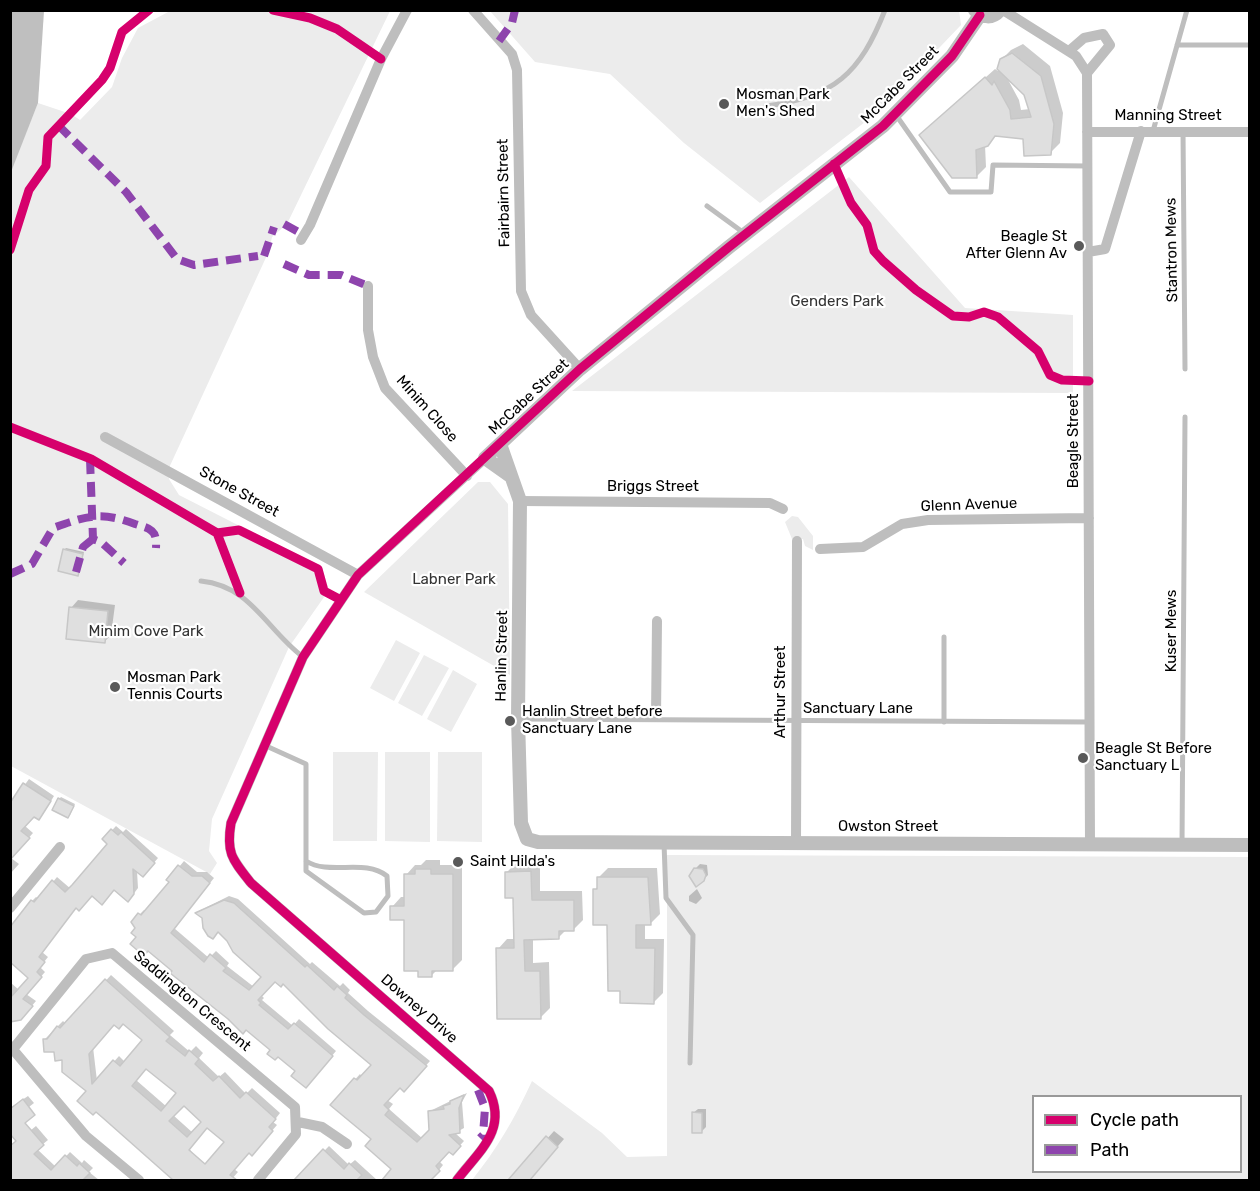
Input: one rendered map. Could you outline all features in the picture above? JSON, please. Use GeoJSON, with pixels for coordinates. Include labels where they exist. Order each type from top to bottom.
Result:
{"type":"FeatureCollection","features":[{"type":"Feature","properties":{"kind":"street"},"geometry":{"type":"LineString","coordinates":[[301,240],[310,225],[381,59],[406,10]]}},
{"type":"Feature","properties":{"kind":"street","name":"Fairbairn Street"},"geometry":{"type":"LineString","coordinates":[[473,10],[512,54],[517,70],[521,291],[531,315],[580,369]]}},
{"type":"Feature","properties":{"kind":"street"},"geometry":{"type":"LineString","coordinates":[[978,13],[989,16],[1001,10],[1069,51],[1083,63],[1087,73],[1110,45],[1102,34],[1084,38],[1069,51]]}},
{"type":"Feature","properties":{"kind":"street","name":"McCabe Street"},"geometry":{"type":"LineString","coordinates":[[251,883],[235,861],[227,844],[231,823],[303,657],[358,574],[467,476],[580,369],[746,233],[883,126],[952,56],[978,13]]}},
{"type":"Feature","properties":{"kind":"street","name":"Beagle Street"},"geometry":{"type":"LineString","coordinates":[[1087,73],[1090,844]]}},
{"type":"Feature","properties":{"kind":"street","name":"Manning Street"},"geometry":{"type":"LineString","coordinates":[[1088,132],[1250,132]]}},
{"type":"Feature","properties":{"kind":"street"},"geometry":{"type":"LineString","coordinates":[[1088,252],[1105,249],[1141,132]]}},
{"type":"Feature","properties":{"kind":"street","name":"Minim Close"},"geometry":{"type":"LineString","coordinates":[[368,286],[368,330],[373,357],[385,388],[467,476]]}},
{"type":"Feature","properties":{"kind":"street","name":"Stone Street"},"geometry":{"type":"LineString","coordinates":[[105,437],[358,574]]}},
{"type":"Feature","properties":{"kind":"street","name":"Hanlin Street"},"geometry":{"type":"LineString","coordinates":[[500,444],[520,501],[518,719],[521,823],[527,839]]}},
{"type":"Feature","properties":{"kind":"street"},"geometry":{"type":"LineString","coordinates":[[485,458],[509,475]]}},
{"type":"Feature","properties":{"kind":"street","name":"Briggs Street"},"geometry":{"type":"LineString","coordinates":[[520,501],[770,503],[783,509]]}},
{"type":"Feature","properties":{"kind":"street","name":"Glenn Avenue"},"geometry":{"type":"LineString","coordinates":[[820,549],[863,547],[902,524],[928,520],[1089,518]]}},
{"type":"Feature","properties":{"kind":"street","name":"Arthur Street"},"geometry":{"type":"LineString","coordinates":[[796,844],[797,541]]}},
{"type":"Feature","properties":{"kind":"street"},"geometry":{"type":"LineString","coordinates":[[656,717],[657,621]]}},
{"type":"Feature","properties":{"kind":"street","name":"Owston Street"},"geometry":{"type":"LineString","coordinates":[[527,839],[538,842],[664,841],[796,844],[1250,844]]}},
{"type":"Feature","properties":{"kind":"street"},"geometry":{"type":"LineString","coordinates":[[10,908],[60,847]]}},
{"type":"Feature","properties":{"kind":"street","name":"Downey Drive"},"geometry":{"type":"LineString","coordinates":[[251,883],[489,1091],[497,1111],[493,1133],[457,1180]]}},
{"type":"Feature","properties":{"kind":"street","name":"Saddington Crescent"},"geometry":{"type":"LineString","coordinates":[[12,1047],[86,959],[112,953],[295,1107],[298,1122]]}},
{"type":"Feature","properties":{"kind":"street"},"geometry":{"type":"LineString","coordinates":[[12,1047],[86,1136],[139,1180]]}},
{"type":"Feature","properties":{"kind":"street"},"geometry":{"type":"LineString","coordinates":[[258,1180],[296,1134],[298,1122],[322,1127],[347,1144]]}},
{"type":"Feature","properties":{"kind":"lane"},"geometry":{"type":"LineString","coordinates":[[766,106],[798,102],[822,93],[857,66],[876,34],[885,10]]}},
{"type":"Feature","properties":{"kind":"lane"},"geometry":{"type":"LineString","coordinates":[[1153,131],[1187,10]]}},
{"type":"Feature","properties":{"kind":"lane"},"geometry":{"type":"LineString","coordinates":[[1177,45],[1250,45]]}},
{"type":"Feature","properties":{"kind":"lane"},"geometry":{"type":"LineString","coordinates":[[895,114],[950,192],[991,192],[993,165],[1088,166]]}},
{"type":"Feature","properties":{"kind":"lane","name":"Stantron Mews"},"geometry":{"type":"LineString","coordinates":[[1183,131],[1185,369]]}},
{"type":"Feature","properties":{"kind":"lane"},"geometry":{"type":"LineString","coordinates":[[707,206],[746,233]]}},
{"type":"Feature","properties":{"kind":"lane","name":"Kuser Mews"},"geometry":{"type":"LineString","coordinates":[[1182,845],[1185,417]]}},
{"type":"Feature","properties":{"kind":"lane"},"geometry":{"type":"LineString","coordinates":[[201,581],[228,586],[240,593],[289,647],[303,657]]}},
{"type":"Feature","properties":{"kind":"lane"},"geometry":{"type":"LineString","coordinates":[[944,637],[944,722]]}},
{"type":"Feature","properties":{"kind":"lane","name":"Sanctuary Lane"},"geometry":{"type":"LineString","coordinates":[[518,719],[656,717],[796,721],[1090,722]]}},
{"type":"Feature","properties":{"kind":"lane"},"geometry":{"type":"LineString","coordinates":[[264,745],[306,764],[306,861],[306,871],[364,913],[376,912],[388,896],[387,876],[378,869],[315,867],[306,861]]}},
{"type":"Feature","properties":{"kind":"lane"},"geometry":{"type":"LineString","coordinates":[[664,841],[666,898],[693,935],[690,1063]]}},
{"type":"Feature","properties":{"kind":"green space"},"geometry":{"type":"Polygon","coordinates":[[[959,10],[961,25],[878,112],[760,203],[684,143],[610,74],[535,62],[490,11],[959,10]]]}},
{"type":"Feature","properties":{"kind":"green space","name":"Minim Cove Park"},"geometry":{"type":"Polygon","coordinates":[[[170,11],[390,11],[287,224],[272,237],[269,251],[168,470],[169,479],[179,495],[322,568],[329,590],[289,647],[212,819],[209,851],[217,863],[210,874],[11,766],[10,172],[38,103],[71,114],[80,120],[112,87],[122,58],[138,28],[170,11]]]}},
{"type":"Feature","properties":{"kind":"green space","name":"Genders Park"},"geometry":{"type":"Polygon","coordinates":[[[849,177],[965,308],[1073,315],[1073,393],[572,391],[849,177]]]}},
{"type":"Feature","properties":{"kind":"green space","name":"Labner Park"},"geometry":{"type":"Polygon","coordinates":[[[478,482],[490,482],[508,504],[510,675],[364,592],[478,482]]]}},
{"type":"Feature","properties":{"kind":"green space"},"geometry":{"type":"Polygon","coordinates":[[[792,516],[798,517],[813,536],[813,550],[805,546],[803,539],[792,539],[785,522],[792,516]]]}},
{"type":"Feature","properties":{"kind":"green space"},"geometry":{"type":"Polygon","coordinates":[[[396,640],[420,653],[394,701],[370,688],[396,640]]]}},
{"type":"Feature","properties":{"kind":"green space"},"geometry":{"type":"Polygon","coordinates":[[[424,655],[449,668],[422,716],[398,703],[424,655]]]}},
{"type":"Feature","properties":{"kind":"green space"},"geometry":{"type":"Polygon","coordinates":[[[453,670],[477,684],[451,732],[427,719],[453,670]]]}},
{"type":"Feature","properties":{"kind":"green space"},"geometry":{"type":"Polygon","coordinates":[[[333,752],[378,752],[377,841],[333,841],[333,752]]]}},
{"type":"Feature","properties":{"kind":"green space"},"geometry":{"type":"Polygon","coordinates":[[[385,752],[430,752],[430,842],[385,841],[385,752]]]}},
{"type":"Feature","properties":{"kind":"green space"},"geometry":{"type":"Polygon","coordinates":[[[438,752],[482,752],[482,842],[437,841],[438,752]]]}},
{"type":"Feature","properties":{"kind":"green space"},"geometry":{"type":"Polygon","coordinates":[[[667,855],[1249,857],[1249,1180],[472,1180],[505,1133],[532,1081],[602,1133],[627,1157],[667,1156],[667,855]]]}},
{"type":"Feature","properties":{"kind":"shaded area"},"geometry":{"type":"Polygon","coordinates":[[[11,10],[44,11],[38,103],[11,172],[11,10]]]}},
{"type":"Feature","properties":{"kind":"building"},"geometry":{"type":"Polygon","coordinates":[[[1012,53],[1041,76],[1054,124],[1051,155],[1024,156],[1023,139],[995,136],[988,146],[976,150],[977,178],[952,178],[919,135],[985,77],[992,85],[994,81],[1010,110],[1011,119],[1031,117],[1024,95],[997,69],[1000,59],[1012,53]]]}},
{"type":"Feature","properties":{"kind":"building"},"geometry":{"type":"Polygon","coordinates":[[[63,549],[83,554],[78,576],[58,571],[63,549]]]}},
{"type":"Feature","properties":{"kind":"building"},"geometry":{"type":"Polygon","coordinates":[[[69,607],[108,611],[105,643],[66,639],[69,607]]]}},
{"type":"Feature","properties":{"kind":"building"},"geometry":{"type":"Polygon","coordinates":[[[23,783],[51,801],[39,820],[34,817],[21,831],[30,838],[10,860],[10,803],[23,783]]]}},
{"type":"Feature","properties":{"kind":"building"},"geometry":{"type":"Polygon","coordinates":[[[58,798],[74,806],[68,818],[52,810],[58,798]]]}},
{"type":"Feature","properties":{"kind":"building"},"geometry":{"type":"Polygon","coordinates":[[[111,829],[118,835],[121,832],[155,863],[143,877],[133,869],[134,894],[128,902],[114,890],[102,905],[92,896],[79,911],[76,908],[39,957],[45,962],[37,972],[42,977],[23,999],[33,1006],[21,1020],[10,1022],[10,998],[28,978],[10,962],[10,927],[31,900],[34,902],[52,880],[65,892],[107,844],[102,839],[111,829]]]}},
{"type":"Feature","properties":{"kind":"building"},"geometry":{"type":"Polygon","coordinates":[[[178,865],[192,876],[202,876],[210,883],[171,933],[204,962],[210,954],[226,968],[223,971],[249,990],[261,977],[233,952],[218,932],[213,939],[208,936],[203,928],[202,918],[195,913],[224,900],[234,903],[305,967],[307,965],[334,990],[337,986],[347,995],[345,998],[364,1015],[427,1066],[404,1092],[400,1088],[384,1105],[389,1110],[385,1115],[417,1142],[429,1130],[428,1111],[444,1109],[443,1106],[450,1104],[450,1101],[464,1095],[459,1108],[460,1133],[449,1135],[461,1146],[453,1155],[449,1152],[436,1166],[440,1171],[431,1180],[382,1180],[391,1169],[365,1146],[371,1139],[330,1105],[354,1078],[357,1080],[371,1065],[328,1029],[283,984],[281,987],[275,982],[258,1000],[261,1003],[259,1005],[288,1029],[294,1023],[333,1056],[306,1088],[291,1076],[295,1071],[278,1057],[275,1060],[267,1054],[270,1050],[246,1030],[243,1034],[228,1019],[170,973],[172,971],[148,951],[144,956],[130,944],[136,937],[131,933],[135,928],[131,922],[138,913],[141,915],[169,882],[166,880],[178,865]]]}},
{"type":"Feature","properties":{"kind":"building"},"geometry":{"type":"Polygon","coordinates":[[[694,868],[703,869],[706,875],[704,881],[696,887],[689,876],[694,868]]]}},
{"type":"Feature","properties":{"kind":"building"},"geometry":{"type":"Polygon","coordinates":[[[415,869],[431,869],[431,874],[453,874],[453,971],[432,971],[432,977],[418,977],[418,971],[404,971],[404,920],[390,920],[390,906],[404,906],[404,874],[415,874],[415,869]]]}},
{"type":"Feature","properties":{"kind":"building"},"geometry":{"type":"Polygon","coordinates":[[[531,871],[532,900],[574,900],[574,931],[559,931],[559,939],[524,940],[525,971],[540,971],[541,1019],[497,1019],[496,948],[514,948],[513,898],[505,898],[505,872],[531,871]]]}},
{"type":"Feature","properties":{"kind":"building"},"geometry":{"type":"Polygon","coordinates":[[[597,877],[648,877],[651,925],[636,925],[636,948],[655,948],[654,1004],[620,1003],[620,991],[608,991],[607,925],[593,925],[593,889],[597,889],[597,877]]]}},
{"type":"Feature","properties":{"kind":"building"},"geometry":{"type":"Polygon","coordinates":[[[105,979],[170,1037],[166,1041],[185,1056],[189,1050],[199,1059],[195,1064],[213,1081],[219,1076],[240,1098],[246,1092],[276,1119],[269,1127],[273,1131],[252,1156],[249,1153],[230,1175],[237,1180],[173,1180],[96,1112],[93,1115],[77,1101],[86,1091],[62,1072],[62,1060],[55,1061],[54,1052],[44,1052],[43,1039],[47,1039],[57,1026],[60,1028],[105,979]],[[123,1024],[119,1029],[114,1025],[89,1054],[92,1084],[113,1060],[120,1066],[142,1040],[123,1024]],[[146,1069],[132,1086],[161,1111],[176,1093],[146,1069]],[[184,1106],[169,1121],[187,1137],[201,1122],[184,1106]],[[207,1128],[189,1150],[205,1164],[224,1142],[207,1128]]]}},
{"type":"Feature","properties":{"kind":"building"},"geometry":{"type":"Polygon","coordinates":[[[23,1099],[35,1115],[25,1123],[44,1145],[34,1154],[51,1170],[65,1155],[77,1166],[79,1163],[90,1173],[83,1180],[10,1180],[10,1146],[16,1141],[10,1134],[10,1109],[23,1099]]]}},
{"type":"Feature","properties":{"kind":"building"},"geometry":{"type":"Polygon","coordinates":[[[692,1112],[702,1113],[702,1133],[692,1133],[692,1112]]]}},
{"type":"Feature","properties":{"kind":"building"},"geometry":{"type":"Polygon","coordinates":[[[546,1136],[558,1147],[530,1180],[508,1180],[546,1136]]]}},
{"type":"Feature","properties":{"kind":"building"},"geometry":{"type":"Polygon","coordinates":[[[323,1149],[344,1169],[349,1163],[362,1175],[357,1180],[294,1180],[323,1149]]]}},
{"type":"Feature","properties":{"kind":"marked path"},"geometry":{"type":"LineString","coordinates":[[499,41],[512,23],[515,10]]}},
{"type":"Feature","properties":{"kind":"marked path"},"geometry":{"type":"LineString","coordinates":[[58,125],[126,192],[177,259],[194,265],[258,256]]}},
{"type":"Feature","properties":{"kind":"marked path"},"geometry":{"type":"LineString","coordinates":[[284,224],[304,235]]}},
{"type":"Feature","properties":{"kind":"marked path"},"geometry":{"type":"LineString","coordinates":[[264,256],[274,227]]}},
{"type":"Feature","properties":{"kind":"marked path"},"geometry":{"type":"LineString","coordinates":[[284,264],[309,275],[341,275],[368,286]]}},
{"type":"Feature","properties":{"kind":"marked path"},"geometry":{"type":"LineString","coordinates":[[90,459],[93,539],[101,542],[124,563]]}},
{"type":"Feature","properties":{"kind":"marked path"},"geometry":{"type":"LineString","coordinates":[[10,574],[32,564],[53,528],[85,518],[112,517],[145,527],[154,533],[156,548]]}},
{"type":"Feature","properties":{"kind":"marked path"},"geometry":{"type":"LineString","coordinates":[[76,572],[83,547],[93,539]]}},
{"type":"Feature","properties":{"kind":"marked path"},"geometry":{"type":"LineString","coordinates":[[478,1090],[485,1108],[483,1135],[480,1138]]}},
{"type":"Feature","properties":{"kind":"cycle path"},"geometry":{"type":"LineString","coordinates":[[10,250],[29,190],[46,166],[48,137],[102,80],[110,68],[122,32],[149,10]]}},
{"type":"Feature","properties":{"kind":"cycle path"},"geometry":{"type":"LineString","coordinates":[[273,10],[310,18],[337,29],[381,59]]}},
{"type":"Feature","properties":{"kind":"cycle path"},"geometry":{"type":"LineString","coordinates":[[457,1180],[482,1149],[493,1129],[494,1105],[489,1091],[251,883],[239,868],[230,849],[231,823],[303,657],[358,575],[580,369],[729,247],[883,126],[952,56],[980,15]]}},
{"type":"Feature","properties":{"kind":"cycle path"},"geometry":{"type":"LineString","coordinates":[[834,164],[851,203],[867,225],[874,251],[916,290],[953,316],[969,317],[984,312],[998,317],[1038,351],[1050,375],[1062,380],[1089,381]]}},
{"type":"Feature","properties":{"kind":"cycle path"},"geometry":{"type":"LineString","coordinates":[[10,427],[91,459],[217,533],[240,593]]}},
{"type":"Feature","properties":{"kind":"cycle path"},"geometry":{"type":"LineString","coordinates":[[217,533],[239,530],[318,569],[324,591],[341,600]]}},
{"type":"Feature","properties":{"kind":"place","name":"Mosman Park Men's Shed"},"geometry":{"type":"Point","coordinates":[724,104]}},
{"type":"Feature","properties":{"kind":"place","name":"Beagle St After Glenn Av"},"geometry":{"type":"Point","coordinates":[1079,246]}},
{"type":"Feature","properties":{"kind":"place","name":"Mosman Park Tennis Courts"},"geometry":{"type":"Point","coordinates":[115,687]}},
{"type":"Feature","properties":{"kind":"place","name":"Hanlin Street before Sanctuary Lane"},"geometry":{"type":"Point","coordinates":[510,721]}},
{"type":"Feature","properties":{"kind":"place","name":"Beagle St Before Sanctuary L"},"geometry":{"type":"Point","coordinates":[1083,758]}},
{"type":"Feature","properties":{"kind":"place","name":"Saint Hilda's"},"geometry":{"type":"Point","coordinates":[458,862]}}]}
